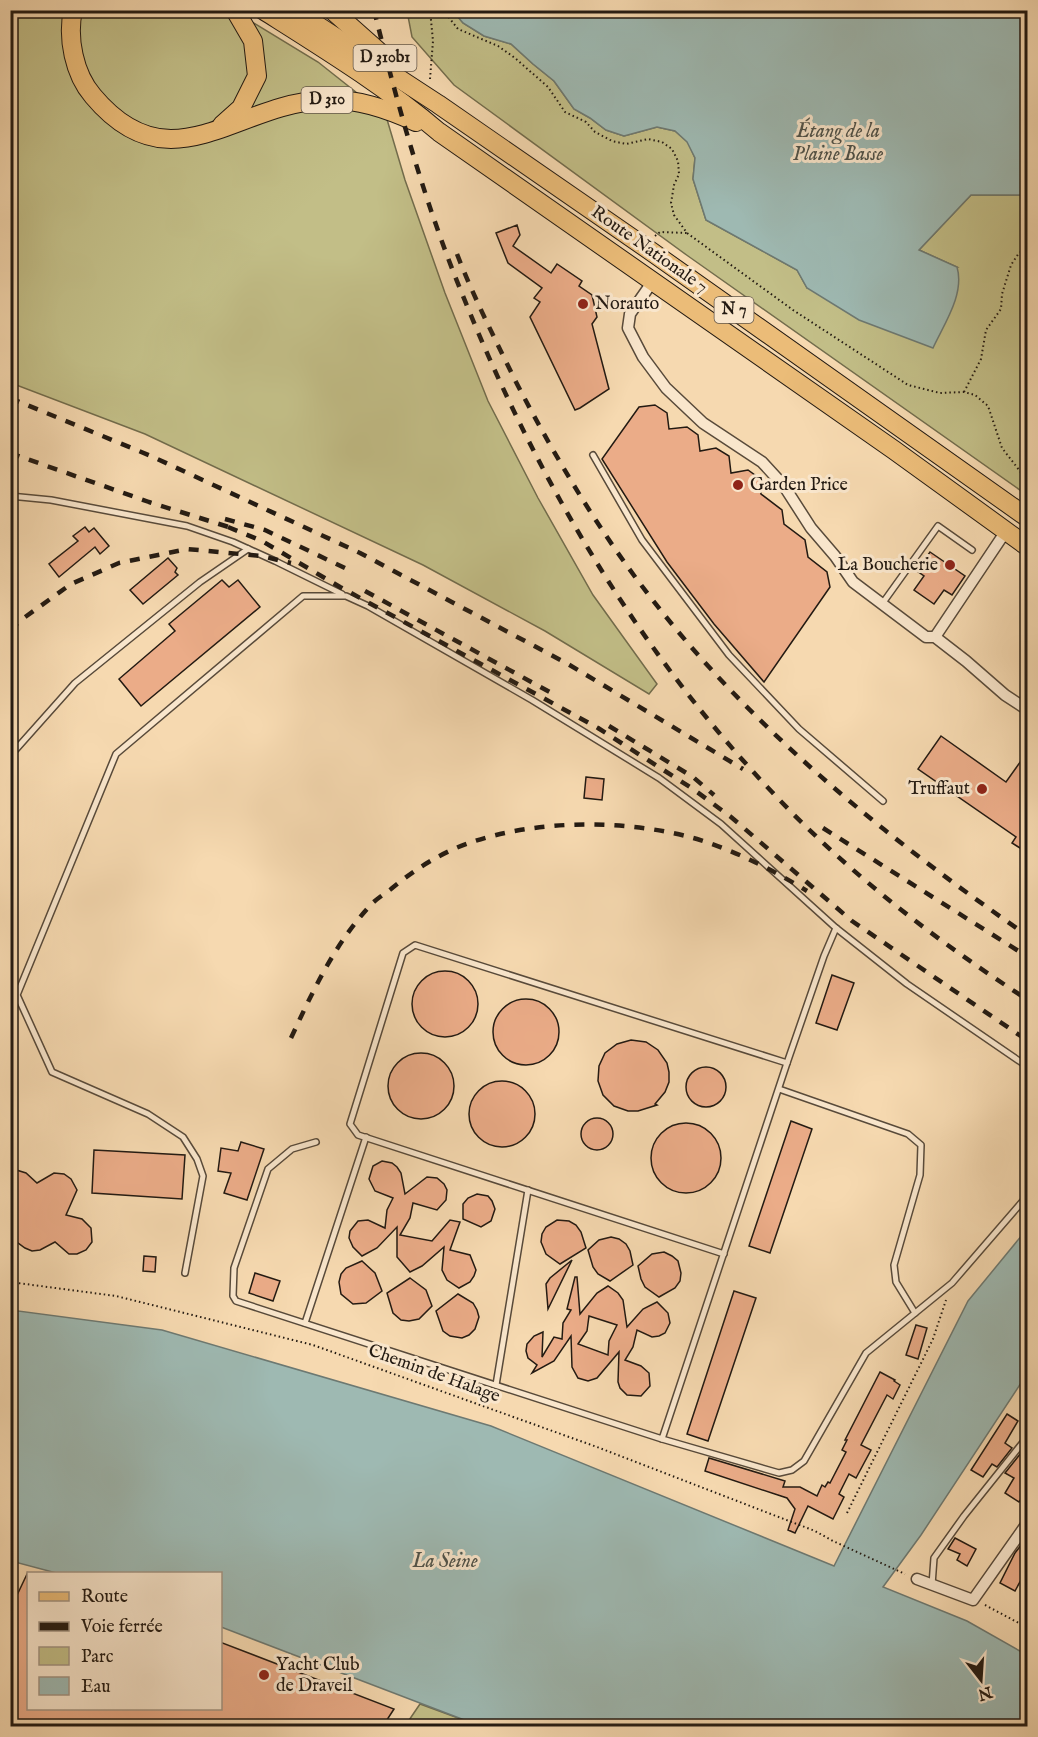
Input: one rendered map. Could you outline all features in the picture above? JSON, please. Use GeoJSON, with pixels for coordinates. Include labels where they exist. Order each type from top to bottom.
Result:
{"type":"FeatureCollection","features":[{"type":"Feature","properties":{"kind":"main road","name":"D 310"},"geometry":{"type":"LineString","coordinates":[[73,10],[70,26],[74,58],[86,89],[108,114],[140,135],[179,139],[214,132],[286,107],[323,100],[356,102],[389,110],[439,132]]}},
{"type":"Feature","properties":{"kind":"main road"},"geometry":{"type":"LineString","coordinates":[[214,132],[241,108],[257,76],[253,41],[235,10]]}},
{"type":"Feature","properties":{"kind":"main road","name":"Route Nationale 7"},"geometry":{"type":"LineString","coordinates":[[263,10],[326,49],[418,114],[439,132],[1028,547]]}},
{"type":"Feature","properties":{"kind":"main road","name":"Route Nationale 7"},"geometry":{"type":"LineString","coordinates":[[294,10],[438,104],[652,252],[1028,518]]}},
{"type":"Feature","properties":{"kind":"main road","name":"D 310b1"},"geometry":{"type":"LineString","coordinates":[[332,10],[371,46],[427,88],[438,104]]}},
{"type":"Feature","properties":{"kind":"street"},"geometry":{"type":"LineString","coordinates":[[653,281],[630,314],[628,328],[643,357],[666,388],[703,423],[762,462],[784,486],[811,528],[835,556],[852,582],[926,637],[935,637],[1005,695],[1028,710]]}},
{"type":"Feature","properties":{"kind":"street"},"geometry":{"type":"LineString","coordinates":[[935,637],[1006,531]]}},
{"type":"Feature","properties":{"kind":"street"},"geometry":{"type":"LineString","coordinates":[[917,1579],[973,1599],[1028,1522]]}},
{"type":"Feature","properties":{"kind":"lane"},"geometry":{"type":"LineString","coordinates":[[593,455],[642,540],[729,655],[799,729],[883,801]]}},
{"type":"Feature","properties":{"kind":"lane"},"geometry":{"type":"LineString","coordinates":[[10,496],[51,500],[187,526],[248,549],[368,606],[532,700],[659,778],[721,824],[836,928],[907,984],[1028,1067]]}},
{"type":"Feature","properties":{"kind":"lane"},"geometry":{"type":"LineString","coordinates":[[881,605],[938,526],[972,550]]}},
{"type":"Feature","properties":{"kind":"lane"},"geometry":{"type":"LineString","coordinates":[[10,756],[75,683],[200,582],[248,549]]}},
{"type":"Feature","properties":{"kind":"lane"},"geometry":{"type":"LineString","coordinates":[[185,1273],[203,1176],[197,1159],[183,1137],[148,1114],[52,1072],[16,995],[116,754],[303,596],[346,596]]}},
{"type":"Feature","properties":{"kind":"lane"},"geometry":{"type":"LineString","coordinates":[[662,1439],[787,1063],[836,928]]}},
{"type":"Feature","properties":{"kind":"lane"},"geometry":{"type":"LineString","coordinates":[[724,1254],[358,1135],[350,1124],[403,952],[415,945],[787,1063]]}},
{"type":"Feature","properties":{"kind":"lane"},"geometry":{"type":"LineString","coordinates":[[779,1089],[909,1134],[921,1145],[920,1175],[894,1265],[896,1282],[915,1313]]}},
{"type":"Feature","properties":{"kind":"lane"},"geometry":{"type":"LineString","coordinates":[[305,1323],[366,1137]]}},
{"type":"Feature","properties":{"kind":"lane"},"geometry":{"type":"LineString","coordinates":[[316,1142],[292,1149],[268,1169],[234,1268],[233,1296],[236,1301],[662,1439],[779,1473],[792,1470],[804,1461],[866,1353],[952,1283],[1028,1195]]}},
{"type":"Feature","properties":{"kind":"lane"},"geometry":{"type":"LineString","coordinates":[[496,1385],[528,1190]]}},
{"type":"Feature","properties":{"kind":"lane"},"geometry":{"type":"LineString","coordinates":[[932,1585],[934,1558],[964,1516],[1028,1436]]}},
{"type":"Feature","properties":{"kind":"path"},"geometry":{"type":"LineString","coordinates":[[427,88],[430,80],[433,41],[430,10]]}},
{"type":"Feature","properties":{"kind":"path"},"geometry":{"type":"LineString","coordinates":[[443,10],[458,29],[498,45],[515,58],[548,87],[565,112],[586,122],[595,132],[612,141],[626,144],[648,139],[662,141],[672,149],[678,161],[679,174],[674,185],[671,203],[674,215],[687,233],[793,310],[908,385],[940,393],[964,392],[975,395],[988,406],[1002,448],[1023,475],[1028,475]]}},
{"type":"Feature","properties":{"kind":"path"},"geometry":{"type":"LineString","coordinates":[[651,239],[660,232],[687,233]]}},
{"type":"Feature","properties":{"kind":"path"},"geometry":{"type":"LineString","coordinates":[[964,392],[981,359],[986,330],[1001,309],[1002,294],[1011,265],[1019,253],[1028,248]]}},
{"type":"Feature","properties":{"kind":"path","name":"Chemin de Halage"},"geometry":{"type":"LineString","coordinates":[[10,1282],[116,1296],[313,1345],[597,1447],[815,1531],[917,1579]]}},
{"type":"Feature","properties":{"kind":"path"},"geometry":{"type":"LineString","coordinates":[[847,1513],[933,1339],[952,1283]]}},
{"type":"Feature","properties":{"kind":"path"},"geometry":{"type":"LineString","coordinates":[[973,1599],[1028,1628]]}},
{"type":"Feature","properties":{"kind":"green space"},"geometry":{"type":"Polygon","coordinates":[[[11,11],[234,11],[318,62],[386,116],[405,180],[445,293],[488,401],[538,498],[593,595],[657,684],[649,694],[545,631],[423,565],[145,434],[11,383],[11,11]]]}},
{"type":"Feature","properties":{"kind":"green space"},"geometry":{"type":"Polygon","coordinates":[[[407,11],[453,11],[463,23],[484,36],[511,44],[554,81],[574,109],[606,130],[624,136],[657,127],[675,131],[688,142],[695,158],[693,179],[706,220],[797,270],[807,288],[957,267],[919,250],[971,195],[1027,195],[1027,495],[688,256],[454,85],[412,37],[407,11]]]}},
{"type":"Feature","properties":{"kind":"green space"},"geometry":{"type":"Polygon","coordinates":[[[420,1704],[480,1726],[405,1726],[420,1704]]]}},
{"type":"Feature","properties":{"kind":"water","name":"Étang de la Plaine Basse"},"geometry":{"type":"Polygon","coordinates":[[[453,11],[1027,11],[1027,195],[971,195],[919,250],[957,267],[959,277],[952,309],[933,348],[859,320],[807,288],[797,270],[706,220],[693,179],[695,158],[687,142],[675,131],[657,127],[624,136],[606,130],[574,109],[554,81],[511,44],[484,36],[463,23],[453,11]]]}},
{"type":"Feature","properties":{"kind":"water","name":"La Seine"},"geometry":{"type":"Polygon","coordinates":[[[1027,1229],[1027,1374],[921,1535],[883,1587],[967,1621],[1027,1655],[1027,1726],[480,1726],[222,1627],[222,1572],[52,1572],[11,1561],[11,1310],[162,1330],[491,1426],[834,1566],[968,1301],[1027,1229]]]}},
{"type":"Feature","properties":{"kind":"building"},"geometry":{"type":"Polygon","coordinates":[[[517,225],[520,235],[513,246],[551,273],[557,264],[582,281],[579,286],[592,295],[597,317],[592,324],[609,389],[575,410],[530,317],[540,302],[534,298],[542,288],[508,263],[496,233],[517,225]]]}},
{"type":"Feature","properties":{"kind":"building"},"geometry":{"type":"Polygon","coordinates":[[[655,405],[667,413],[669,429],[687,427],[698,435],[700,451],[716,448],[729,456],[731,473],[748,470],[759,478],[761,494],[782,510],[784,524],[805,540],[808,557],[827,572],[830,587],[764,682],[714,624],[667,562],[602,459],[639,407],[655,405]]]}},
{"type":"Feature","properties":{"kind":"building"},"geometry":{"type":"Polygon","coordinates":[[[85,527],[89,532],[94,528],[109,546],[100,554],[95,547],[59,577],[49,564],[78,541],[73,536],[85,527]]]}},
{"type":"Feature","properties":{"kind":"building"},"geometry":{"type":"Polygon","coordinates":[[[930,552],[965,576],[952,595],[944,590],[934,604],[914,590],[924,576],[917,571],[930,552]]]}},
{"type":"Feature","properties":{"kind":"building"},"geometry":{"type":"Polygon","coordinates":[[[168,558],[177,568],[175,572],[178,575],[143,604],[130,590],[168,558]]]}},
{"type":"Feature","properties":{"kind":"building"},"geometry":{"type":"Polygon","coordinates":[[[222,580],[229,587],[238,580],[260,607],[141,706],[119,679],[175,631],[169,624],[222,580]]]}},
{"type":"Feature","properties":{"kind":"building","name":"Truffaut"},"geometry":{"type":"Polygon","coordinates":[[[941,736],[1006,782],[1028,751],[1028,853],[1012,843],[1016,837],[918,769],[941,736]]]}},
{"type":"Feature","properties":{"kind":"building"},"geometry":{"type":"Polygon","coordinates":[[[586,777],[604,779],[602,800],[584,798],[586,777]]]}},
{"type":"Feature","properties":{"kind":"building"},"geometry":{"type":"Polygon","coordinates":[[[445,971],[457,974],[468,981],[475,992],[478,1004],[475,1016],[468,1027],[457,1034],[445,1037],[433,1034],[422,1027],[415,1016],[412,1004],[415,992],[422,981],[433,974],[445,971]]]}},
{"type":"Feature","properties":{"kind":"building"},"geometry":{"type":"Polygon","coordinates":[[[832,975],[854,983],[837,1030],[816,1023],[832,975]]]}},
{"type":"Feature","properties":{"kind":"building"},"geometry":{"type":"Polygon","coordinates":[[[526,999],[538,1002],[549,1009],[556,1020],[559,1032],[556,1044],[549,1055],[538,1062],[526,1065],[514,1062],[503,1055],[496,1044],[493,1032],[496,1020],[503,1009],[514,1002],[526,999]]]}},
{"type":"Feature","properties":{"kind":"building"},"geometry":{"type":"Polygon","coordinates":[[[631,1040],[646,1042],[658,1050],[667,1063],[669,1072],[669,1082],[665,1092],[655,1104],[657,1105],[638,1111],[628,1111],[614,1106],[603,1095],[598,1081],[599,1066],[605,1053],[617,1044],[631,1040]]]}},
{"type":"Feature","properties":{"kind":"building"},"geometry":{"type":"Polygon","coordinates":[[[421,1053],[433,1056],[444,1063],[451,1074],[454,1086],[451,1098],[444,1109],[433,1116],[421,1119],[409,1116],[398,1109],[391,1098],[388,1086],[391,1074],[398,1063],[409,1056],[421,1053]]]}},
{"type":"Feature","properties":{"kind":"building"},"geometry":{"type":"Polygon","coordinates":[[[706,1067],[714,1068],[720,1073],[725,1079],[725,1095],[720,1101],[714,1106],[706,1107],[698,1106],[692,1101],[687,1095],[686,1087],[687,1079],[692,1073],[698,1068],[706,1067]]]}},
{"type":"Feature","properties":{"kind":"building"},"geometry":{"type":"Polygon","coordinates":[[[502,1081],[514,1084],[525,1091],[532,1102],[535,1114],[532,1126],[525,1137],[514,1144],[502,1147],[490,1144],[479,1137],[472,1126],[469,1114],[472,1102],[479,1091],[490,1084],[502,1081]]]}},
{"type":"Feature","properties":{"kind":"building"},"geometry":{"type":"Polygon","coordinates":[[[597,1118],[608,1123],[613,1134],[608,1145],[597,1150],[586,1145],[581,1134],[586,1123],[597,1118]]]}},
{"type":"Feature","properties":{"kind":"building"},"geometry":{"type":"Polygon","coordinates":[[[791,1121],[812,1129],[770,1253],[749,1246],[791,1121]]]}},
{"type":"Feature","properties":{"kind":"building"},"geometry":{"type":"Polygon","coordinates":[[[679,1123],[693,1123],[706,1129],[715,1138],[721,1151],[719,1171],[711,1183],[693,1193],[679,1193],[666,1187],[657,1178],[651,1165],[651,1151],[657,1138],[666,1129],[679,1123]]]}},
{"type":"Feature","properties":{"kind":"building"},"geometry":{"type":"Polygon","coordinates":[[[241,1142],[264,1149],[247,1200],[224,1193],[231,1173],[218,1171],[221,1148],[238,1151],[241,1142]]]}},
{"type":"Feature","properties":{"kind":"building"},"geometry":{"type":"Polygon","coordinates":[[[94,1150],[185,1155],[182,1199],[92,1193],[94,1150]]]}},
{"type":"Feature","properties":{"kind":"building"},"geometry":{"type":"Polygon","coordinates":[[[382,1161],[392,1163],[397,1167],[401,1173],[405,1194],[427,1177],[437,1178],[444,1184],[447,1190],[446,1200],[437,1210],[413,1203],[410,1218],[400,1235],[432,1241],[450,1220],[460,1222],[450,1250],[470,1255],[476,1270],[470,1282],[459,1288],[447,1280],[442,1270],[444,1247],[422,1266],[410,1272],[397,1257],[397,1227],[377,1248],[362,1256],[353,1247],[349,1238],[350,1231],[358,1221],[368,1220],[385,1228],[387,1210],[393,1198],[375,1191],[369,1179],[373,1166],[382,1161]]]}},
{"type":"Feature","properties":{"kind":"building"},"geometry":{"type":"Polygon","coordinates":[[[10,1168],[26,1173],[37,1183],[54,1173],[64,1174],[71,1179],[77,1190],[66,1215],[82,1219],[91,1228],[92,1242],[86,1250],[77,1254],[69,1254],[55,1242],[40,1250],[32,1251],[10,1237],[10,1168]]]}},
{"type":"Feature","properties":{"kind":"building"},"geometry":{"type":"Polygon","coordinates":[[[477,1194],[488,1196],[495,1209],[491,1221],[481,1227],[463,1219],[463,1204],[468,1198],[477,1194]]]}},
{"type":"Feature","properties":{"kind":"building"},"geometry":{"type":"Polygon","coordinates":[[[557,1220],[569,1221],[576,1225],[586,1248],[560,1264],[546,1254],[541,1242],[546,1227],[557,1220]]]}},
{"type":"Feature","properties":{"kind":"building"},"geometry":{"type":"Polygon","coordinates":[[[611,1237],[626,1244],[633,1265],[610,1281],[598,1274],[593,1267],[588,1250],[599,1240],[611,1237]]]}},
{"type":"Feature","properties":{"kind":"building"},"geometry":{"type":"Polygon","coordinates":[[[664,1252],[678,1261],[681,1273],[680,1281],[675,1288],[659,1297],[645,1287],[638,1266],[652,1254],[664,1252]]]}},
{"type":"Feature","properties":{"kind":"building"},"geometry":{"type":"Polygon","coordinates":[[[144,1256],[156,1257],[155,1272],[143,1271],[144,1256]]]}},
{"type":"Feature","properties":{"kind":"building"},"geometry":{"type":"Polygon","coordinates":[[[572,1260],[548,1309],[546,1284],[572,1260]]]}},
{"type":"Feature","properties":{"kind":"building"},"geometry":{"type":"Polygon","coordinates":[[[362,1261],[375,1273],[382,1291],[366,1303],[353,1304],[341,1294],[339,1282],[346,1268],[362,1261]]]}},
{"type":"Feature","properties":{"kind":"building"},"geometry":{"type":"Polygon","coordinates":[[[255,1273],[280,1281],[273,1301],[249,1293],[255,1273]]]}},
{"type":"Feature","properties":{"kind":"building"},"geometry":{"type":"Polygon","coordinates":[[[575,1277],[577,1277],[580,1314],[597,1293],[608,1286],[623,1300],[627,1327],[643,1309],[657,1302],[668,1313],[670,1323],[665,1333],[652,1337],[637,1330],[633,1347],[625,1360],[641,1366],[649,1373],[650,1386],[641,1396],[627,1395],[620,1388],[618,1382],[619,1352],[597,1378],[588,1381],[578,1378],[572,1367],[571,1336],[554,1361],[532,1373],[537,1365],[528,1358],[527,1344],[534,1336],[543,1332],[542,1357],[554,1337],[562,1339],[563,1323],[571,1310],[567,1309],[575,1277]],[[589,1316],[587,1331],[578,1344],[608,1355],[609,1341],[617,1325],[589,1316]]]}},
{"type":"Feature","properties":{"kind":"building"},"geometry":{"type":"Polygon","coordinates":[[[410,1278],[426,1290],[432,1306],[419,1319],[409,1321],[401,1320],[393,1313],[387,1293],[410,1278]]]}},
{"type":"Feature","properties":{"kind":"building"},"geometry":{"type":"Polygon","coordinates":[[[734,1291],[756,1298],[708,1441],[687,1434],[734,1291]]]}},
{"type":"Feature","properties":{"kind":"building"},"geometry":{"type":"Polygon","coordinates":[[[458,1294],[473,1303],[479,1317],[475,1329],[462,1338],[450,1336],[443,1331],[436,1311],[458,1294]]]}},
{"type":"Feature","properties":{"kind":"building"},"geometry":{"type":"Polygon","coordinates":[[[916,1325],[927,1328],[918,1359],[906,1355],[916,1325]]]}},
{"type":"Feature","properties":{"kind":"building"},"geometry":{"type":"Polygon","coordinates":[[[880,1372],[900,1385],[893,1399],[887,1395],[861,1445],[871,1450],[856,1478],[849,1474],[839,1494],[844,1497],[833,1519],[808,1506],[795,1533],[788,1530],[795,1509],[787,1498],[705,1471],[709,1458],[785,1481],[783,1487],[800,1487],[817,1496],[822,1485],[825,1487],[828,1482],[830,1483],[846,1452],[842,1450],[847,1440],[845,1440],[880,1372]]]}},
{"type":"Feature","properties":{"kind":"building"},"geometry":{"type":"Polygon","coordinates":[[[1007,1414],[1018,1421],[1005,1443],[1012,1448],[997,1467],[992,1464],[983,1477],[971,1470],[1007,1414]]]}},
{"type":"Feature","properties":{"kind":"building"},"geometry":{"type":"Polygon","coordinates":[[[1021,1453],[1028,1457],[1028,1489],[1019,1502],[1005,1493],[1014,1478],[1005,1473],[1021,1453]]]}},
{"type":"Feature","properties":{"kind":"building"},"geometry":{"type":"Polygon","coordinates":[[[1028,1536],[1028,1567],[1015,1591],[1000,1583],[1015,1553],[1028,1536]]]}},
{"type":"Feature","properties":{"kind":"building"},"geometry":{"type":"Polygon","coordinates":[[[955,1538],[976,1549],[967,1566],[957,1560],[960,1554],[948,1549],[955,1538]]]}},
{"type":"Feature","properties":{"kind":"building","name":"Yacht Club de Draveil"},"geometry":{"type":"Polygon","coordinates":[[[27,1574],[27,1710],[222,1710],[222,1643],[394,1709],[383,1726],[10,1726],[10,1610],[27,1574]]]}},
{"type":"Feature","properties":{"kind":"railway"},"geometry":{"type":"LineString","coordinates":[[374,10],[424,191],[463,296],[523,430],[557,495],[594,559],[634,620],[677,680],[723,737],[772,792],[831,850],[893,904],[1028,1000]]}},
{"type":"Feature","properties":{"kind":"railway"},"geometry":{"type":"LineString","coordinates":[[457,254],[516,382],[545,437],[629,569],[688,644],[732,691],[824,780],[924,861],[1028,936]]}},
{"type":"Feature","properties":{"kind":"railway"},"geometry":{"type":"LineString","coordinates":[[10,398],[151,456],[360,553],[568,664],[743,769]]}},
{"type":"Feature","properties":{"kind":"railway"},"geometry":{"type":"LineString","coordinates":[[10,453],[149,502],[235,529]]}},
{"type":"Feature","properties":{"kind":"railway"},"geometry":{"type":"LineString","coordinates":[[225,519],[265,530],[347,569]]}},
{"type":"Feature","properties":{"kind":"railway"},"geometry":{"type":"LineString","coordinates":[[228,527],[262,541],[340,587],[598,728],[693,789],[731,817],[852,921],[1028,1041]]}},
{"type":"Feature","properties":{"kind":"railway"},"geometry":{"type":"LineString","coordinates":[[10,630],[71,584],[119,563],[187,549],[261,556],[291,563]]}},
{"type":"Feature","properties":{"kind":"railway"},"geometry":{"type":"LineString","coordinates":[[365,591],[557,696]]}},
{"type":"Feature","properties":{"kind":"railway"},"geometry":{"type":"LineString","coordinates":[[609,726],[693,777],[714,795]]}},
{"type":"Feature","properties":{"kind":"railway"},"geometry":{"type":"LineString","coordinates":[[291,1038],[315,987],[334,955],[372,903],[409,875],[438,857],[458,847],[496,835],[524,829],[583,824],[670,832],[740,855],[768,868],[807,891]]}},
{"type":"Feature","properties":{"kind":"railway"},"geometry":{"type":"LineString","coordinates":[[823,828],[1028,957]]}},
{"type":"Feature","properties":{"kind":"place","name":"Norauto"},"geometry":{"type":"Point","coordinates":[583,304]}},
{"type":"Feature","properties":{"kind":"place","name":"Garden Price"},"geometry":{"type":"Point","coordinates":[738,485]}},
{"type":"Feature","properties":{"kind":"place","name":"La Boucherie"},"geometry":{"type":"Point","coordinates":[950,565]}},
{"type":"Feature","properties":{"kind":"place","name":"Truffaut"},"geometry":{"type":"Point","coordinates":[982,789]}},
{"type":"Feature","properties":{"kind":"place","name":"Yacht Club de Draveil"},"geometry":{"type":"Point","coordinates":[264,1675]}}]}
